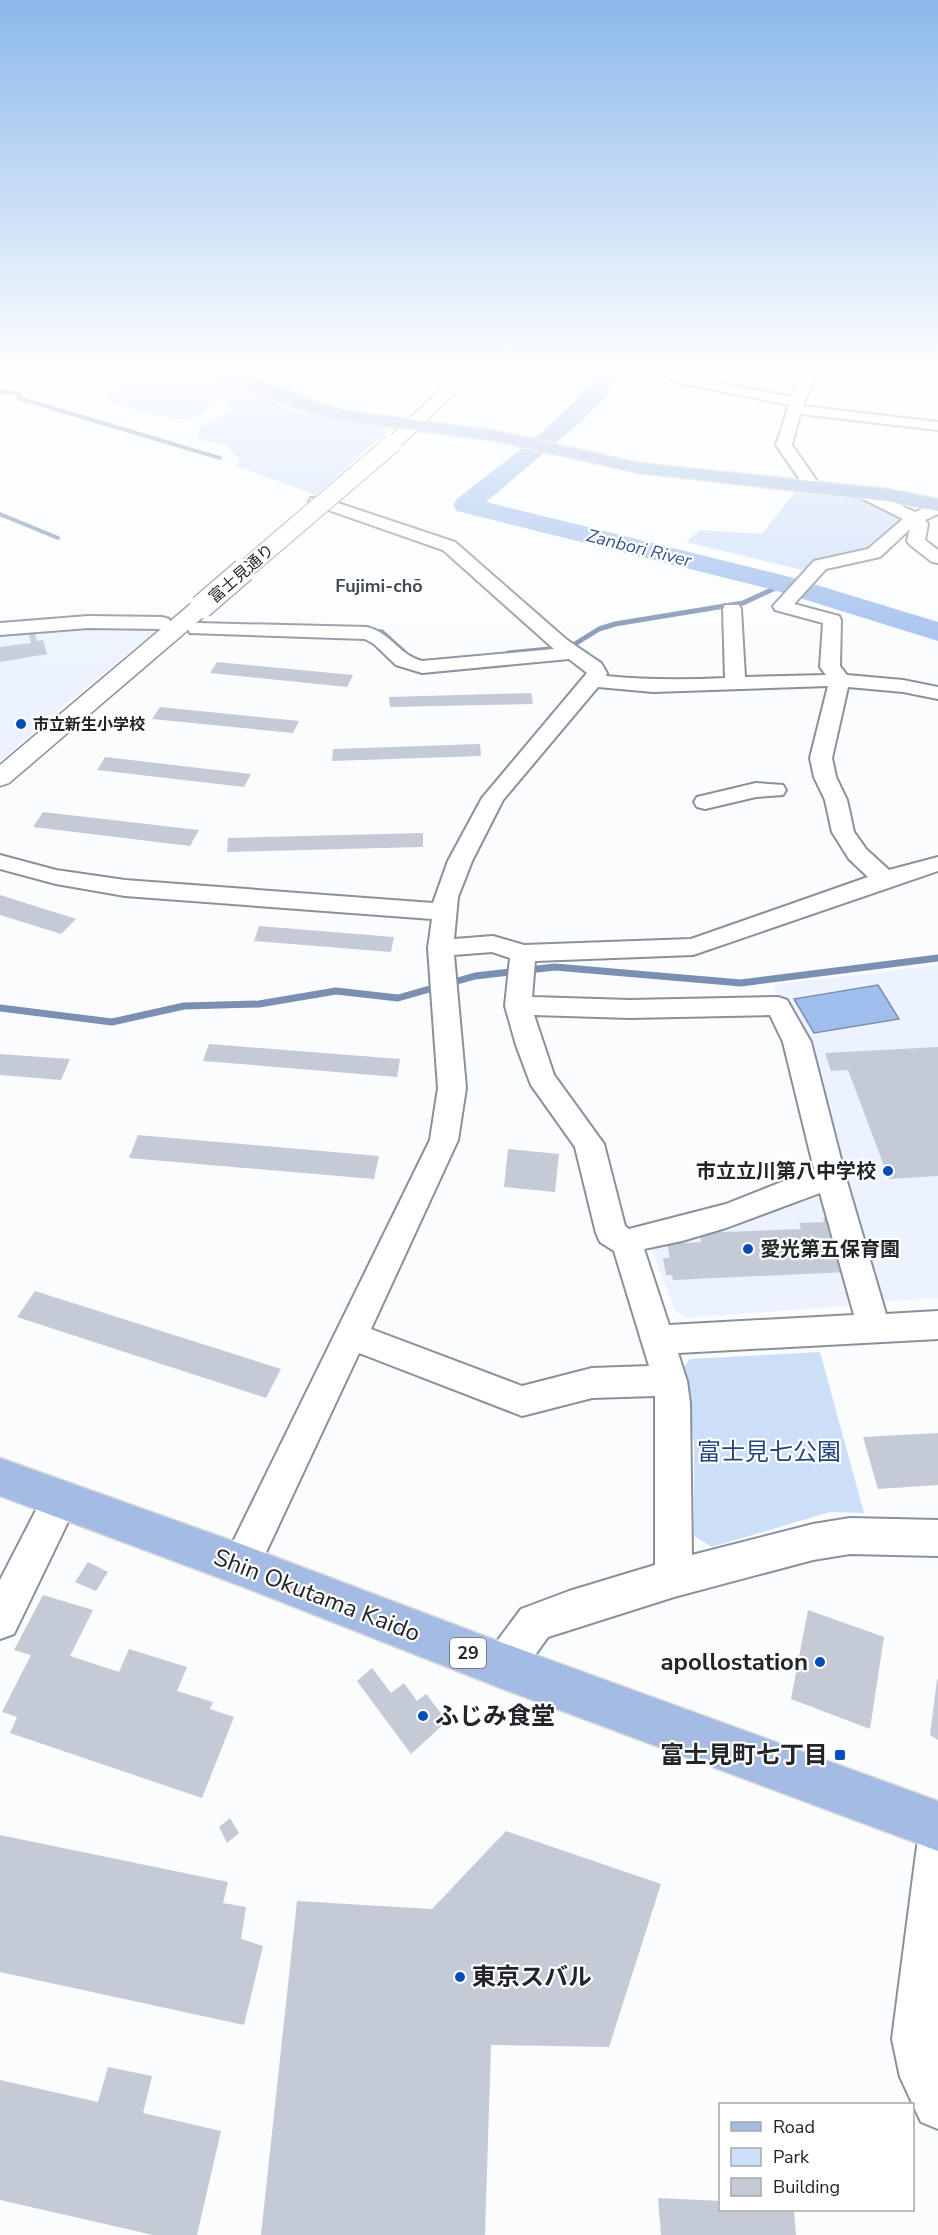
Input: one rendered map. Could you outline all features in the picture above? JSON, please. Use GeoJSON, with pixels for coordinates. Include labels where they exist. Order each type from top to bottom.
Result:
{"type":"FeatureCollection","features":[{"type":"Feature","properties":{"kind":"main road"},"geometry":{"type":"LineString","coordinates":[[642,468],[861,492],[938,507]]}},
{"type":"Feature","properties":{"kind":"main road","name":"Shin Okutama Kaido"},"geometry":{"type":"LineString","coordinates":[[0,1477],[241,1565],[502,1666],[938,1826]]}},
{"type":"Feature","properties":{"kind":"street","name":"富士見通り"},"geometry":{"type":"LineString","coordinates":[[0,778],[199,618],[365,468]]}},
{"type":"Feature","properties":{"kind":"street"},"geometry":{"type":"LineString","coordinates":[[800,468],[813,487]]}},
{"type":"Feature","properties":{"kind":"street"},"geometry":{"type":"LineString","coordinates":[[861,492],[915,519],[920,524],[916,541],[938,558]]}},
{"type":"Feature","properties":{"kind":"street"},"geometry":{"type":"LineString","coordinates":[[241,1565],[444,1140],[452,1088],[441,948],[442,912],[460,861],[493,798],[539,741],[593,681],[597,673],[594,667],[565,648],[449,546],[316,501]]}},
{"type":"Feature","properties":{"kind":"street"},"geometry":{"type":"LineString","coordinates":[[840,679],[830,667],[832,620],[782,606],[820,565],[874,553],[915,519],[938,507]]}},
{"type":"Feature","properties":{"kind":"street"},"geometry":{"type":"LineString","coordinates":[[732,609],[735,684]]}},
{"type":"Feature","properties":{"kind":"street"},"geometry":{"type":"LineString","coordinates":[[199,618],[367,633],[376,635],[395,656],[408,665],[422,667],[565,648]]}},
{"type":"Feature","properties":{"kind":"street"},"geometry":{"type":"LineString","coordinates":[[0,629],[88,622],[162,623]]}},
{"type":"Feature","properties":{"kind":"street"},"geometry":{"type":"LineString","coordinates":[[840,679],[823,745],[821,758],[823,768],[836,800],[843,832],[857,854],[885,880]]}},
{"type":"Feature","properties":{"kind":"street"},"geometry":{"type":"LineString","coordinates":[[593,681],[651,686],[840,679],[903,685],[938,693]]}},
{"type":"Feature","properties":{"kind":"street"},"geometry":{"type":"LineString","coordinates":[[705,802],[756,790],[775,790]]}},
{"type":"Feature","properties":{"kind":"street"},"geometry":{"type":"LineString","coordinates":[[0,862],[56,876],[125,888],[442,912]]}},
{"type":"Feature","properties":{"kind":"street"},"geometry":{"type":"LineString","coordinates":[[520,975],[693,947],[916,869],[938,864]]}},
{"type":"Feature","properties":{"kind":"street"},"geometry":{"type":"LineString","coordinates":[[441,948],[493,944],[520,975],[583,1006],[630,1009],[771,995],[796,1042],[830,1174],[874,1329]]}},
{"type":"Feature","properties":{"kind":"street"},"geometry":{"type":"LineString","coordinates":[[520,975],[540,1078],[589,1144],[611,1233],[627,1243],[670,1381],[673,1403],[675,1578]]}},
{"type":"Feature","properties":{"kind":"street"},"geometry":{"type":"LineString","coordinates":[[627,1243],[640,1236],[687,1228],[749,1210],[799,1190],[830,1174]]}},
{"type":"Feature","properties":{"kind":"street"},"geometry":{"type":"LineString","coordinates":[[659,1340],[938,1325]]}},
{"type":"Feature","properties":{"kind":"street"},"geometry":{"type":"LineString","coordinates":[[352,1336],[522,1401],[592,1383],[670,1381]]}},
{"type":"Feature","properties":{"kind":"street"},"geometry":{"type":"LineString","coordinates":[[0,1620],[61,1499]]}},
{"type":"Feature","properties":{"kind":"street"},"geometry":{"type":"LineString","coordinates":[[502,1666],[535,1623],[569,1610],[675,1578],[813,1542],[850,1536],[938,1538]]}},
{"type":"Feature","properties":{"kind":"street"},"geometry":{"type":"LineString","coordinates":[[938,1846],[915,2039],[924,2077],[938,2105]]}},
{"type":"Feature","properties":{"kind":"shaded area","name":"市立新生小学校"},"geometry":{"type":"Polygon","coordinates":[[[161,627],[0,761],[0,633],[68,628],[161,627]]]}},
{"type":"Feature","properties":{"kind":"shaded area","name":"市立立川第八中学校"},"geometry":{"type":"Polygon","coordinates":[[[938,965],[938,1298],[876,1302],[802,1043],[773,985],[938,965]]]}},
{"type":"Feature","properties":{"kind":"shaded area","name":"愛光第五保育園"},"geometry":{"type":"Polygon","coordinates":[[[827,1188],[858,1305],[685,1318],[675,1311],[653,1253],[653,1244],[827,1188]]]}},
{"type":"Feature","properties":{"kind":"green space"},"geometry":{"type":"Polygon","coordinates":[[[243,468],[345,468],[316,495],[243,468]]]}},
{"type":"Feature","properties":{"kind":"green space"},"geometry":{"type":"Polygon","coordinates":[[[796,491],[860,498],[900,515],[904,521],[864,552],[806,571],[686,542],[700,530],[762,534],[796,491]]]}},
{"type":"Feature","properties":{"kind":"green space","name":"富士見七公園"},"geometry":{"type":"Polygon","coordinates":[[[820,1352],[864,1513],[830,1512],[712,1547],[694,1536],[694,1443],[681,1372],[690,1359],[820,1352]]]}},
{"type":"Feature","properties":{"kind":"water"},"geometry":{"type":"Polygon","coordinates":[[[878,985],[899,1019],[814,1033],[794,999],[878,985]]]}},
{"type":"Feature","properties":{"kind":"building"},"geometry":{"type":"Polygon","coordinates":[[[35,633],[37,641],[43,640],[47,654],[0,662],[0,647],[31,643],[29,634],[35,633]]]}},
{"type":"Feature","properties":{"kind":"building"},"geometry":{"type":"Polygon","coordinates":[[[217,662],[353,675],[347,687],[210,673],[217,662]]]}},
{"type":"Feature","properties":{"kind":"building"},"geometry":{"type":"Polygon","coordinates":[[[531,693],[533,704],[390,707],[389,697],[531,693]]]}},
{"type":"Feature","properties":{"kind":"building"},"geometry":{"type":"Polygon","coordinates":[[[160,707],[299,721],[293,733],[152,719],[160,707]]]}},
{"type":"Feature","properties":{"kind":"building"},"geometry":{"type":"Polygon","coordinates":[[[480,744],[481,756],[332,761],[333,749],[480,744]]]}},
{"type":"Feature","properties":{"kind":"building"},"geometry":{"type":"Polygon","coordinates":[[[105,757],[251,774],[244,787],[97,770],[105,757]]]}},
{"type":"Feature","properties":{"kind":"building"},"geometry":{"type":"Polygon","coordinates":[[[43,812],[199,830],[190,846],[33,827],[43,812]]]}},
{"type":"Feature","properties":{"kind":"building"},"geometry":{"type":"Polygon","coordinates":[[[423,833],[423,847],[227,852],[228,838],[423,833]]]}},
{"type":"Feature","properties":{"kind":"building"},"geometry":{"type":"Polygon","coordinates":[[[0,895],[76,919],[61,934],[0,915],[0,895]]]}},
{"type":"Feature","properties":{"kind":"building"},"geometry":{"type":"Polygon","coordinates":[[[259,926],[394,937],[391,952],[254,941],[259,926]]]}},
{"type":"Feature","properties":{"kind":"building"},"geometry":{"type":"Polygon","coordinates":[[[209,1044],[400,1059],[397,1077],[203,1061],[209,1044]]]}},
{"type":"Feature","properties":{"kind":"building"},"geometry":{"type":"Polygon","coordinates":[[[938,1047],[938,1176],[889,1179],[848,1070],[831,1071],[825,1053],[938,1047]]]}},
{"type":"Feature","properties":{"kind":"building"},"geometry":{"type":"Polygon","coordinates":[[[0,1054],[70,1059],[61,1080],[0,1075],[0,1054]]]}},
{"type":"Feature","properties":{"kind":"building"},"geometry":{"type":"Polygon","coordinates":[[[138,1135],[379,1156],[374,1179],[129,1158],[138,1135]]]}},
{"type":"Feature","properties":{"kind":"building"},"geometry":{"type":"Polygon","coordinates":[[[508,1149],[559,1154],[555,1192],[504,1187],[508,1149]]]}},
{"type":"Feature","properties":{"kind":"building"},"geometry":{"type":"Polygon","coordinates":[[[823,1218],[832,1218],[848,1272],[673,1280],[672,1275],[666,1275],[663,1258],[670,1258],[667,1244],[701,1242],[700,1233],[801,1229],[799,1223],[824,1222],[823,1218]]]}},
{"type":"Feature","properties":{"kind":"building"},"geometry":{"type":"Polygon","coordinates":[[[35,1291],[281,1369],[266,1398],[17,1317],[35,1291]]]}},
{"type":"Feature","properties":{"kind":"building"},"geometry":{"type":"Polygon","coordinates":[[[938,1433],[938,1485],[878,1489],[863,1437],[938,1433]]]}},
{"type":"Feature","properties":{"kind":"building"},"geometry":{"type":"Polygon","coordinates":[[[88,1562],[108,1572],[96,1591],[75,1582],[88,1562]]]}},
{"type":"Feature","properties":{"kind":"building"},"geometry":{"type":"Polygon","coordinates":[[[43,1595],[93,1610],[70,1656],[119,1672],[129,1649],[187,1667],[177,1691],[213,1702],[210,1709],[234,1717],[202,1798],[10,1733],[17,1717],[2,1712],[31,1655],[14,1650],[43,1595]]]}},
{"type":"Feature","properties":{"kind":"building"},"geometry":{"type":"Polygon","coordinates":[[[808,1610],[884,1637],[870,1729],[791,1699],[808,1610]]]}},
{"type":"Feature","properties":{"kind":"building"},"geometry":{"type":"Polygon","coordinates":[[[372,1668],[391,1693],[404,1683],[417,1701],[426,1694],[447,1721],[411,1754],[357,1681],[372,1668]]]}},
{"type":"Feature","properties":{"kind":"building"},"geometry":{"type":"Polygon","coordinates":[[[938,1680],[938,1740],[930,1735],[938,1680]]]}},
{"type":"Feature","properties":{"kind":"building"},"geometry":{"type":"Polygon","coordinates":[[[230,1818],[239,1833],[227,1843],[219,1827],[230,1818]]]}},
{"type":"Feature","properties":{"kind":"building","name":"東京スバル"},"geometry":{"type":"Polygon","coordinates":[[[506,1831],[661,1884],[609,2047],[491,2045],[485,2235],[261,2235],[297,1901],[432,1909],[506,1831]]]}},
{"type":"Feature","properties":{"kind":"building"},"geometry":{"type":"Polygon","coordinates":[[[0,1835],[228,1882],[223,1903],[246,1907],[241,1939],[263,1946],[244,2025],[0,1972],[0,1835]]]}},
{"type":"Feature","properties":{"kind":"building"},"geometry":{"type":"Polygon","coordinates":[[[108,2067],[152,2076],[143,2113],[221,2131],[197,2235],[153,2235],[0,2200],[0,2080],[98,2102],[108,2067]]]}},
{"type":"Feature","properties":{"kind":"building"},"geometry":{"type":"Polygon","coordinates":[[[658,2198],[719,2201],[719,2211],[794,2211],[796,2235],[661,2235],[658,2198]]]}},
{"type":"Feature","properties":{"kind":"waterway","name":"Zanbori River"},"geometry":{"type":"LineString","coordinates":[[510,468],[466,505],[784,584],[938,632]]}},
{"type":"Feature","properties":{"kind":"waterway"},"geometry":{"type":"LineString","coordinates":[[0,514],[58,538]]}},
{"type":"Feature","properties":{"kind":"waterway"},"geometry":{"type":"LineString","coordinates":[[508,653],[570,647],[599,629],[615,624],[743,603],[784,584]]}},
{"type":"Feature","properties":{"kind":"waterway"},"geometry":{"type":"LineString","coordinates":[[367,630],[382,632],[404,652]]}},
{"type":"Feature","properties":{"kind":"waterway"},"geometry":{"type":"LineString","coordinates":[[0,1008],[112,1022],[184,1006],[259,1004],[336,991],[398,998],[475,976],[555,967],[741,983],[938,958]]}},
{"type":"Feature","properties":{"kind":"place","name":"市立新生小学校"},"geometry":{"type":"Point","coordinates":[21,724]}},
{"type":"Feature","properties":{"kind":"place","name":"市立立川第八中学校"},"geometry":{"type":"Point","coordinates":[888,1171]}},
{"type":"Feature","properties":{"kind":"place","name":"愛光第五保育園"},"geometry":{"type":"Point","coordinates":[748,1249]}},
{"type":"Feature","properties":{"kind":"place","name":"apollostation"},"geometry":{"type":"Point","coordinates":[820,1662]}},
{"type":"Feature","properties":{"kind":"place","name":"ふじみ食堂"},"geometry":{"type":"Point","coordinates":[423,1716]}},
{"type":"Feature","properties":{"kind":"place","name":"富士見町七丁目"},"geometry":{"type":"Point","coordinates":[840,1755]}},
{"type":"Feature","properties":{"kind":"place","name":"東京スバル"},"geometry":{"type":"Point","coordinates":[460,1977]}},
{"type":"Feature","properties":{"kind":"district","name":"Fujimi-chō"},"geometry":{"type":"Point","coordinates":[379,586]}}]}
